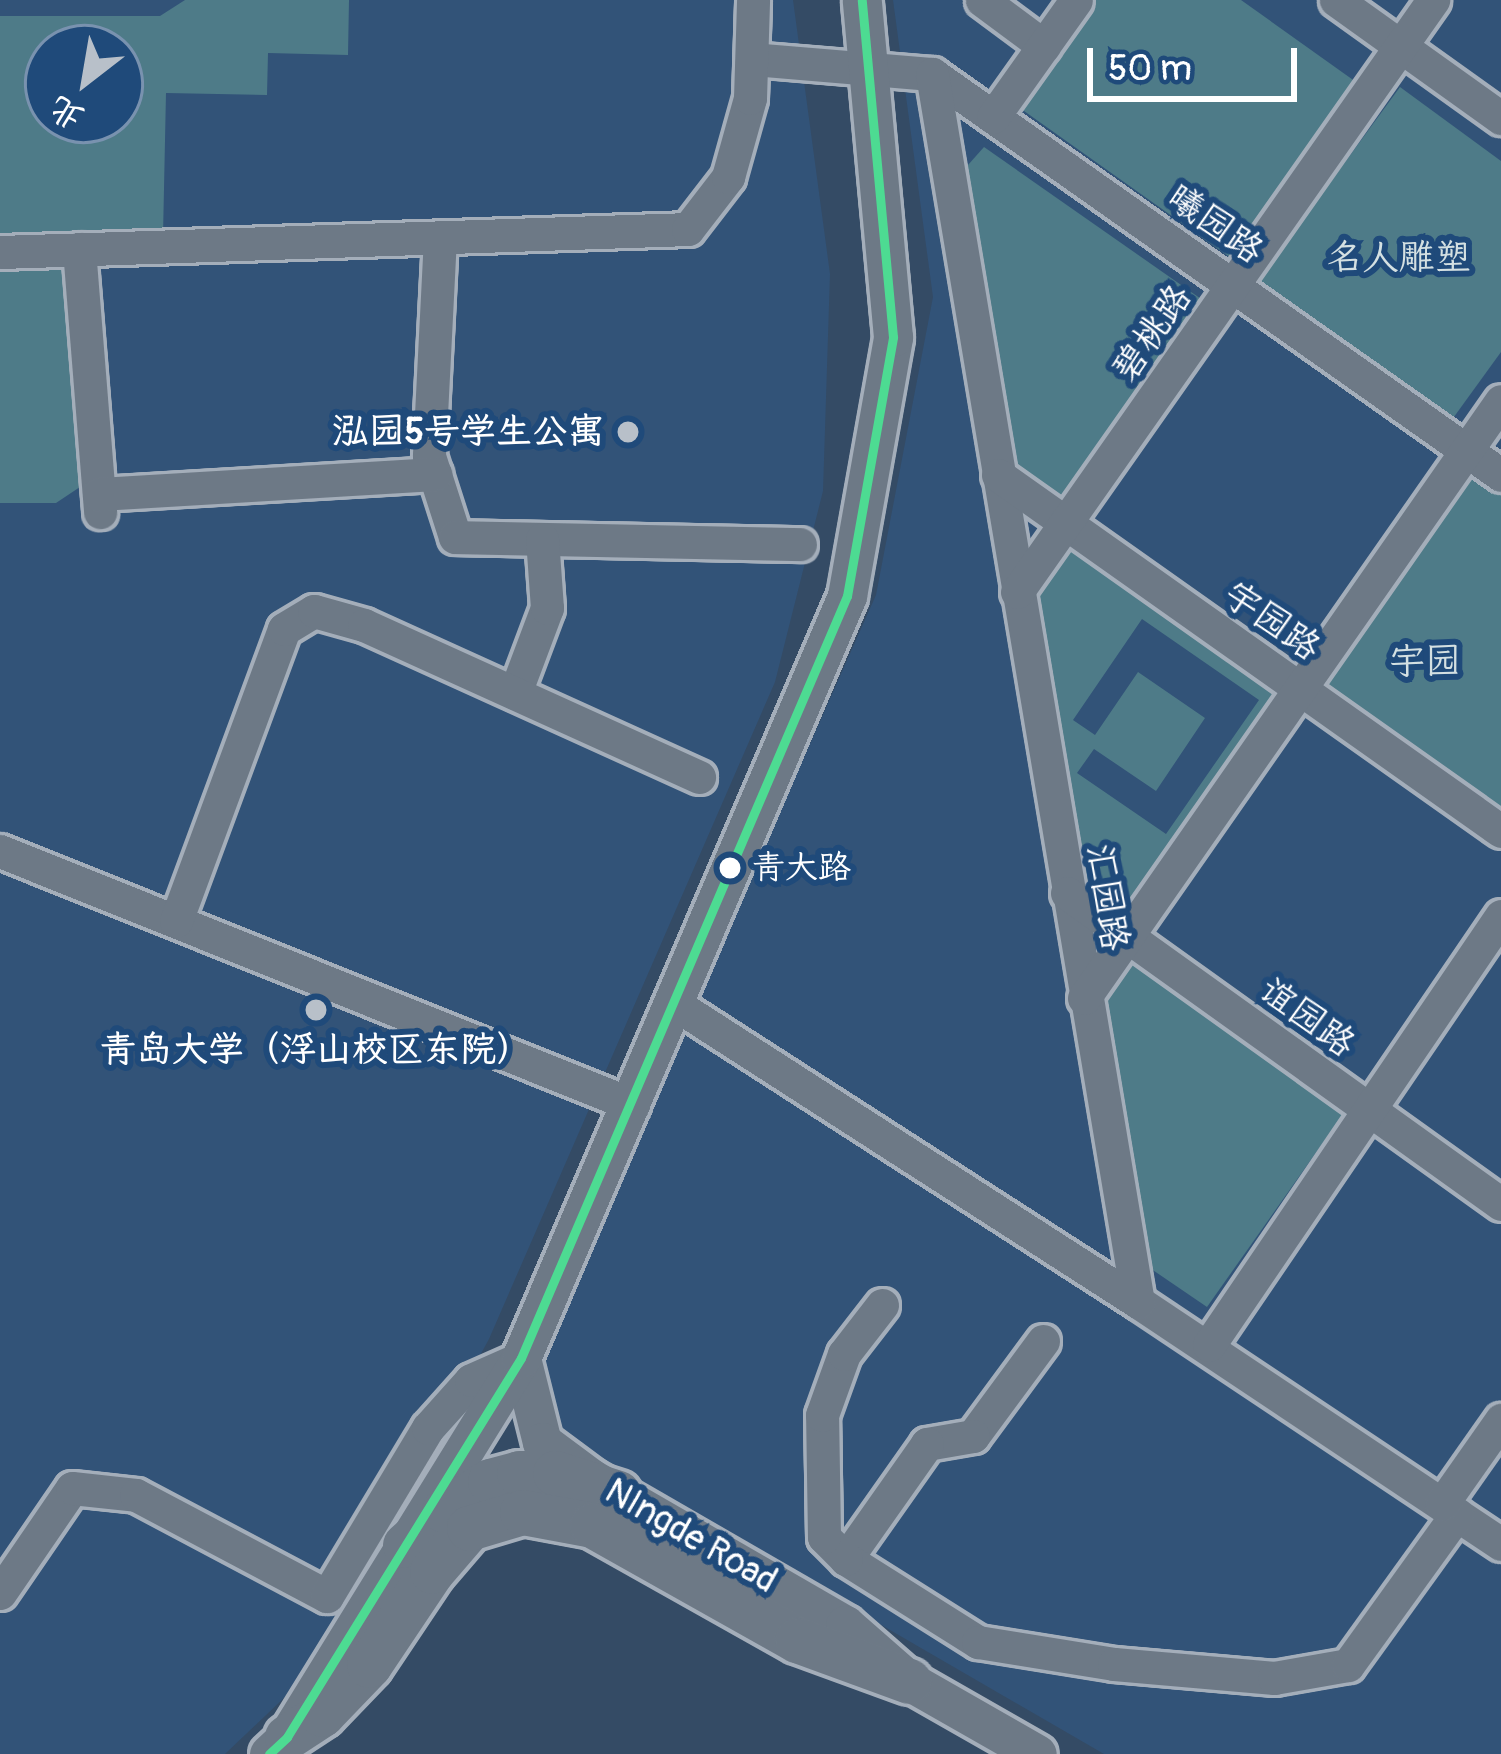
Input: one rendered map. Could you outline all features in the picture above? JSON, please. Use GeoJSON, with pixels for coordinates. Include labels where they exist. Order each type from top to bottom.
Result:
{"type":"FeatureCollection","features":[{"type":"Feature","properties":{"kind":"main road"},"geometry":{"type":"LineString","coordinates":[[405,1545],[444,1510],[490,1481],[519,1473],[555,1473],[618,1493]]}},
{"type":"Feature","properties":{"kind":"main road"},"geometry":{"type":"LineString","coordinates":[[278,1745],[322,1714],[369,1665],[432,1571],[469,1528],[522,1512],[592,1525],[797,1640],[909,1681]]}},
{"type":"Feature","properties":{"kind":"street"},"geometry":{"type":"LineString","coordinates":[[0,252],[688,229],[728,177],[750,98],[753,0]]}},
{"type":"Feature","properties":{"kind":"street"},"geometry":{"type":"LineString","coordinates":[[278,1745],[521,1358],[847,596],[893,337],[872,65],[862,0]]}},
{"type":"Feature","properties":{"kind":"street"},"geometry":{"type":"LineString","coordinates":[[982,0],[1044,46]]}},
{"type":"Feature","properties":{"kind":"street"},"geometry":{"type":"LineString","coordinates":[[993,117],[1076,0]]}},
{"type":"Feature","properties":{"kind":"street"},"geometry":{"type":"LineString","coordinates":[[1336,0],[1501,118]]}},
{"type":"Feature","properties":{"kind":"street","name":"碧桃路"},"geometry":{"type":"LineString","coordinates":[[1017,592],[1433,0]]}},
{"type":"Feature","properties":{"kind":"street","name":"曦园路"},"geometry":{"type":"LineString","coordinates":[[752,59],[872,65],[932,74],[1501,475]]}},
{"type":"Feature","properties":{"kind":"street","name":"汇园路"},"geometry":{"type":"LineString","coordinates":[[932,74],[1138,1302]]}},
{"type":"Feature","properties":{"kind":"street"},"geometry":{"type":"LineString","coordinates":[[440,237],[429,456],[455,537],[800,544]]}},
{"type":"Feature","properties":{"kind":"street"},"geometry":{"type":"LineString","coordinates":[[80,249],[100,503],[435,475]]}},
{"type":"Feature","properties":{"kind":"street"},"geometry":{"type":"LineString","coordinates":[[1084,998],[1501,401]]}},
{"type":"Feature","properties":{"kind":"street","name":"宇园路"},"geometry":{"type":"LineString","coordinates":[[998,475],[1501,831]]}},
{"type":"Feature","properties":{"kind":"street"},"geometry":{"type":"LineString","coordinates":[[515,693],[547,608],[542,539]]}},
{"type":"Feature","properties":{"kind":"street"},"geometry":{"type":"LineString","coordinates":[[176,921],[284,629],[314,611],[364,626],[699,776]]}},
{"type":"Feature","properties":{"kind":"street"},"geometry":{"type":"LineString","coordinates":[[0,851],[633,1105]]}},
{"type":"Feature","properties":{"kind":"street","name":"谊园路"},"geometry":{"type":"LineString","coordinates":[[1067,893],[1501,1204]]}},
{"type":"Feature","properties":{"kind":"street"},"geometry":{"type":"LineString","coordinates":[[1209,1345],[1501,916]]}},
{"type":"Feature","properties":{"kind":"street"},"geometry":{"type":"LineString","coordinates":[[675,1004],[1209,1345],[1501,1544]]}},
{"type":"Feature","properties":{"kind":"street"},"geometry":{"type":"LineString","coordinates":[[882,1305],[844,1354],[822,1415],[824,1537],[846,1558],[977,1642],[1114,1664],[1274,1678],[1348,1665],[1501,1420]]}},
{"type":"Feature","properties":{"kind":"street"},"geometry":{"type":"LineString","coordinates":[[846,1558],[927,1444],[973,1436],[1043,1341]]}},
{"type":"Feature","properties":{"kind":"street"},"geometry":{"type":"LineString","coordinates":[[0,1593],[72,1488],[136,1496],[327,1596],[428,1428],[471,1380],[521,1358]]}},
{"type":"Feature","properties":{"kind":"street","name":"NIngde Road"},"geometry":{"type":"LineString","coordinates":[[521,1358],[542,1442],[618,1493],[845,1625],[909,1681]]}},
{"type":"Feature","properties":{"kind":"street"},"geometry":{"type":"LineString","coordinates":[[909,1681],[1037,1754]]}},
{"type":"Feature","properties":{"kind":"shaded area","name":"青岛大学（浮山校区东院）"},"geometry":{"type":"Polygon","coordinates":[[[0,0],[793,0],[830,274],[823,491],[775,682],[489,1339],[391,1518],[327,1657],[225,1754],[0,1754],[0,0]]]}},
{"type":"Feature","properties":{"kind":"shaded area"},"geometry":{"type":"Polygon","coordinates":[[[893,0],[1501,0],[1501,1754],[1104,1754],[552,1434],[534,1366],[876,595],[933,297],[893,0]]]}},
{"type":"Feature","properties":{"kind":"green space"},"geometry":{"type":"Polygon","coordinates":[[[185,0],[349,0],[348,55],[268,53],[267,95],[166,93],[163,236],[0,242],[0,16],[160,16],[185,0]]]}},
{"type":"Feature","properties":{"kind":"green space"},"geometry":{"type":"Polygon","coordinates":[[[1093,0],[1241,0],[1356,82],[1231,258],[1017,106],[1093,0]]]}},
{"type":"Feature","properties":{"kind":"green space","name":"名人雕塑"},"geometry":{"type":"Polygon","coordinates":[[[1400,87],[1501,161],[1501,352],[1451,421],[1258,281],[1400,87]]]}},
{"type":"Feature","properties":{"kind":"green space"},"geometry":{"type":"Polygon","coordinates":[[[984,147],[1204,301],[1062,505],[1009,469],[960,174],[984,147]]]}},
{"type":"Feature","properties":{"kind":"green space"},"geometry":{"type":"Polygon","coordinates":[[[70,260],[89,481],[56,503],[0,503],[0,262],[70,260]]]}},
{"type":"Feature","properties":{"kind":"green space","name":"宇园"},"geometry":{"type":"Polygon","coordinates":[[[1468,472],[1501,495],[1501,808],[1321,681],[1468,472]]]}},
{"type":"Feature","properties":{"kind":"green space"},"geometry":{"type":"Polygon","coordinates":[[[1069,535],[1288,691],[1127,925],[1075,888],[1027,596],[1069,535]],[[1142,619],[1073,720],[1095,735],[1138,672],[1205,718],[1156,791],[1094,749],[1077,773],[1166,834],[1259,700],[1142,619]]]}},
{"type":"Feature","properties":{"kind":"green space"},"geometry":{"type":"Polygon","coordinates":[[[1133,953],[1346,1110],[1207,1307],[1141,1262],[1099,1004],[1133,953]]]}},
{"type":"Feature","properties":{"kind":"transit line"},"geometry":{"type":"LineString","coordinates":[[269,1754],[287,1737],[521,1358],[847,596],[893,337],[862,0]]}},
{"type":"Feature","properties":{"kind":"place","name":"泓园5号学生公寓"},"geometry":{"type":"Point","coordinates":[628,432]}},
{"type":"Feature","properties":{"kind":"place","name":"青大路"},"geometry":{"type":"Point","coordinates":[730,868]}},
{"type":"Feature","properties":{"kind":"place","name":"青岛大学（浮山校区东院）"},"geometry":{"type":"Point","coordinates":[316,1010]}}]}
